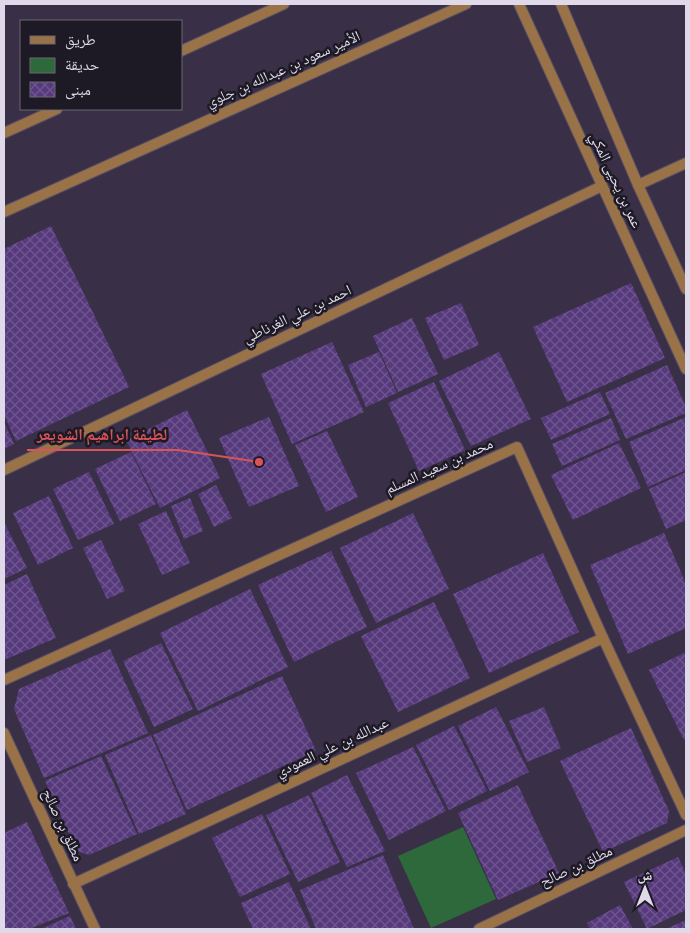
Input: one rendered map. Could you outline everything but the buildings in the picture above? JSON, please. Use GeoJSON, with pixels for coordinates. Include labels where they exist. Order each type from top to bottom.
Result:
{"type":"FeatureCollection","features":[{"type":"Feature","properties":{"kind":"street"},"geometry":{"type":"LineString","coordinates":[[182,51],[284,4]]}},
{"type":"Feature","properties":{"kind":"street","name":"الأمير سعود بن عبدالله بن جلوي"},"geometry":{"type":"LineString","coordinates":[[4,212],[466,4]]}},
{"type":"Feature","properties":{"kind":"street","name":"عمر بن يحيى المكي"},"geometry":{"type":"LineString","coordinates":[[519,4],[686,369]]}},
{"type":"Feature","properties":{"kind":"street","name":"عمر بن يحيى المكي"},"geometry":{"type":"LineString","coordinates":[[561,4],[638,185],[686,289]]}},
{"type":"Feature","properties":{"kind":"street"},"geometry":{"type":"LineString","coordinates":[[4,133],[55,110]]}},
{"type":"Feature","properties":{"kind":"street"},"geometry":{"type":"LineString","coordinates":[[638,185],[686,163]]}},
{"type":"Feature","properties":{"kind":"street","name":"احمد بن علي الغرناطي"},"geometry":{"type":"LineString","coordinates":[[4,470],[602,186]]}},
{"type":"Feature","properties":{"kind":"street","name":"محمد بن سعيد المسلم"},"geometry":{"type":"LineString","coordinates":[[4,680],[517,447],[603,638],[686,815]]}},
{"type":"Feature","properties":{"kind":"street","name":"عبدالله بن علي العمودي"},"geometry":{"type":"LineString","coordinates":[[73,884],[603,638]]}},
{"type":"Feature","properties":{"kind":"street","name":"مطلق بن صالح"},"geometry":{"type":"LineString","coordinates":[[4,733],[95,929]]}},
{"type":"Feature","properties":{"kind":"street","name":"مطلق بن صالح"},"geometry":{"type":"LineString","coordinates":[[479,929],[686,830]]}},
{"type":"Feature","properties":{"kind":"green space"},"geometry":{"type":"Polygon","coordinates":[[[463,827],[496,899],[431,928],[398,856],[463,827]]]}},
{"type":"Feature","properties":{"kind":"place","name":"لطيفة ابراهيم الشويعر"},"geometry":{"type":"Point","coordinates":[259,462]}}]}
